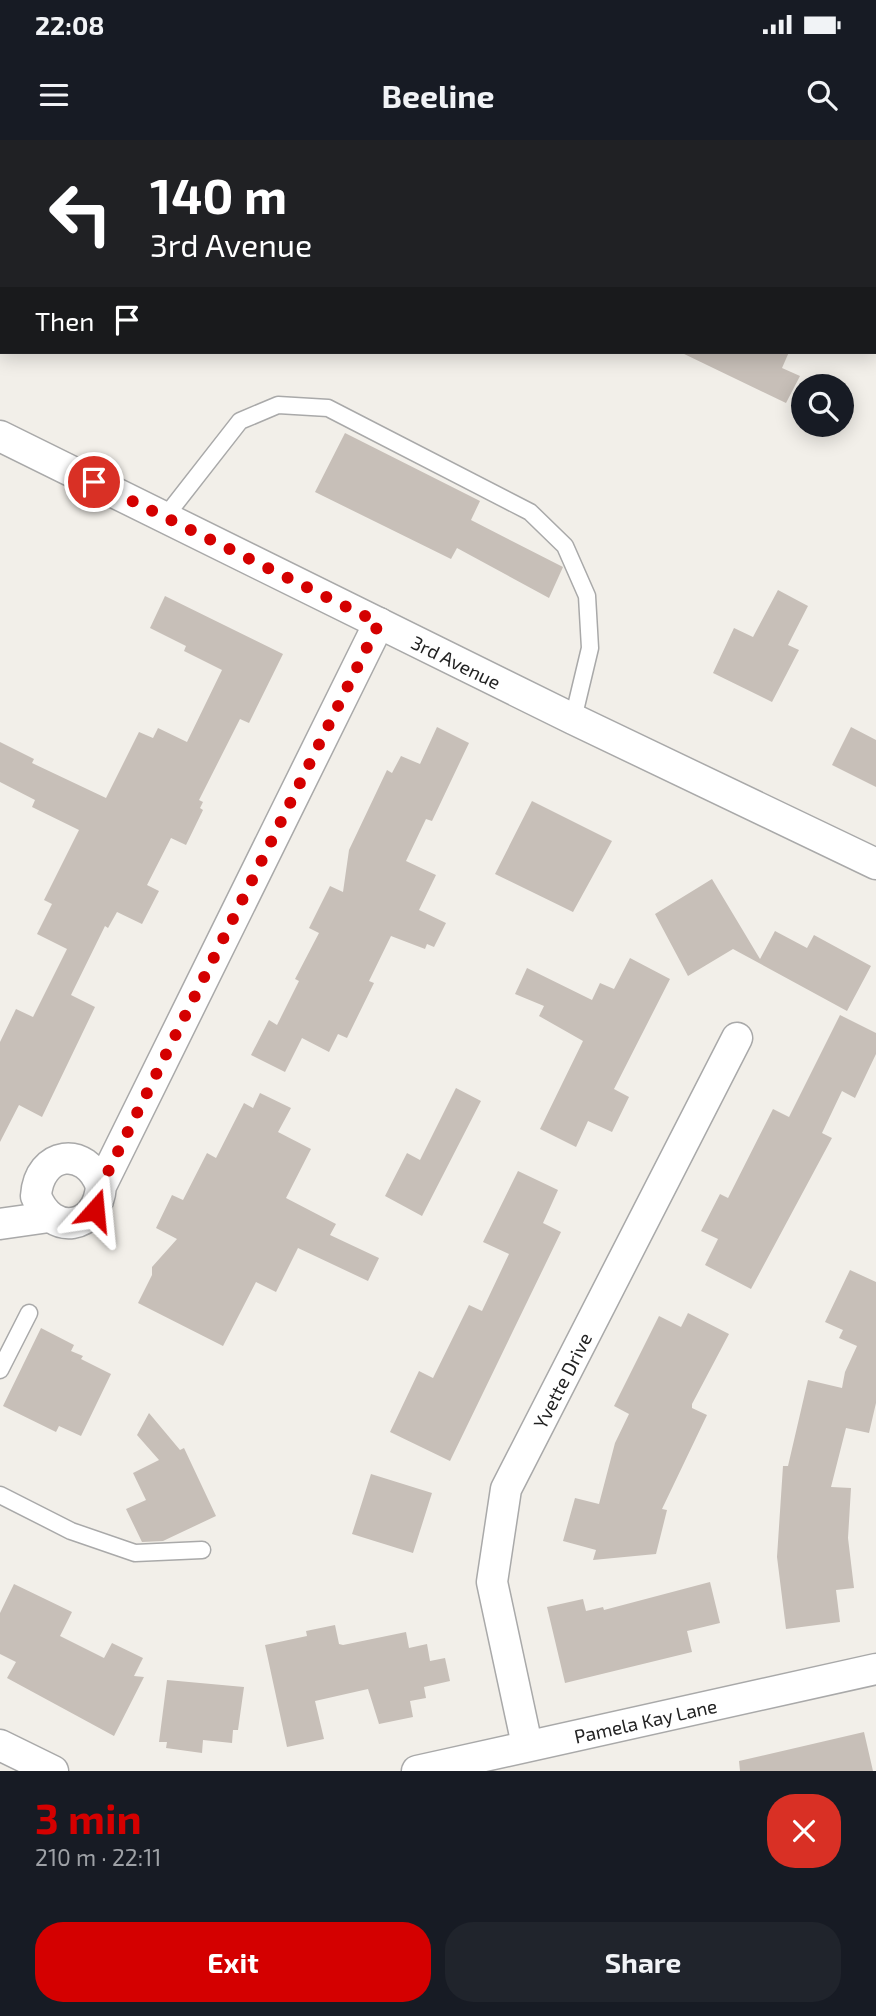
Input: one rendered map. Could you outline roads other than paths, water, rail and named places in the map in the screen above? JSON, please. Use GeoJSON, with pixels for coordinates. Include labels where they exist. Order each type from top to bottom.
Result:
{"type":"FeatureCollection","features":[{"type":"Feature","properties":{"kind":"street","name":"3rd Avenue"},"geometry":{"type":"LineString","coordinates":[[0,436],[573,719],[876,864]]}},
{"type":"Feature","properties":{"kind":"street"},"geometry":{"type":"LineString","coordinates":[[101,1186],[88,1165],[76,1159],[51,1163],[42,1171],[36,1196],[49,1217],[61,1223],[85,1219],[100,1199],[101,1186],[379,623]]}},
{"type":"Feature","properties":{"kind":"street","name":"Yvette Drive"},"geometry":{"type":"LineString","coordinates":[[527,1745],[492,1582],[506,1489],[737,1038]]}},
{"type":"Feature","properties":{"kind":"street"},"geometry":{"type":"LineString","coordinates":[[0,1224],[49,1217]]}},
{"type":"Feature","properties":{"kind":"street","name":"Pamela Kay Lane"},"geometry":{"type":"LineString","coordinates":[[417,1771],[876,1669]]}},
{"type":"Feature","properties":{"kind":"street"},"geometry":{"type":"LineString","coordinates":[[0,1745],[53,1771]]}},
{"type":"Feature","properties":{"kind":"lane"},"geometry":{"type":"LineString","coordinates":[[165,517],[240,421],[278,405],[328,408],[530,512],[565,546],[587,596],[590,648],[573,719]]}},
{"type":"Feature","properties":{"kind":"lane"},"geometry":{"type":"LineString","coordinates":[[0,1370],[29,1314]]}},
{"type":"Feature","properties":{"kind":"lane"},"geometry":{"type":"LineString","coordinates":[[0,1495],[71,1531],[135,1553],[202,1550]]}}]}
